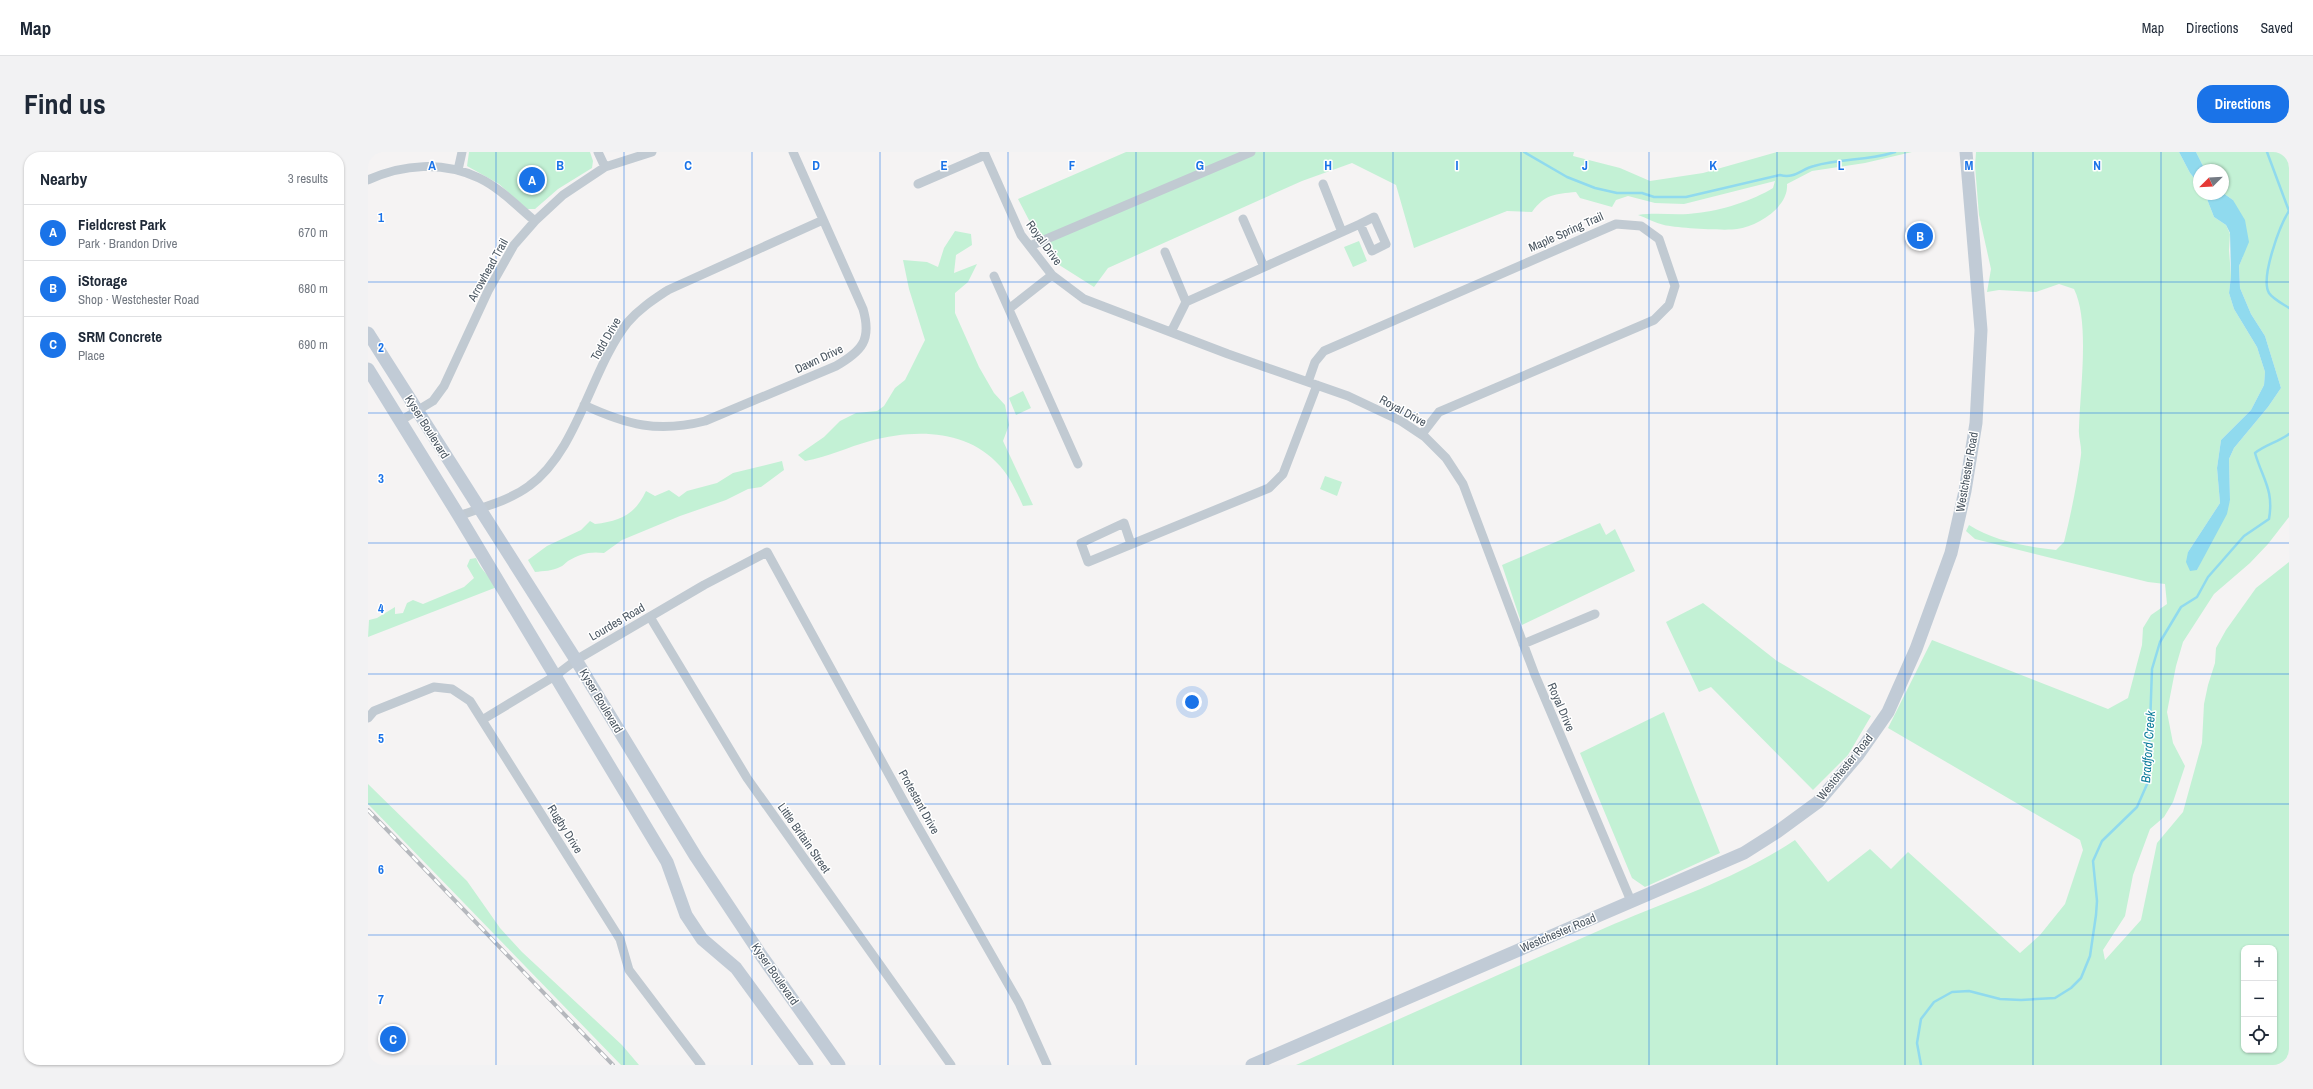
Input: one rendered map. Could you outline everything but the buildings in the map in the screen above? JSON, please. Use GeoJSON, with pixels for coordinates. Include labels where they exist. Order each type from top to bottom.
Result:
{"type":"FeatureCollection","features":[{"type":"Feature","properties":{"kind":"street"},"geometry":{"type":"LineString","coordinates":[[458,170],[462,152]]}},
{"type":"Feature","properties":{"kind":"street"},"geometry":{"type":"LineString","coordinates":[[598,152],[605,167]]}},
{"type":"Feature","properties":{"kind":"street","name":"Arrowhead Trail"},"geometry":{"type":"LineString","coordinates":[[400,421],[418,412],[433,401],[444,386],[488,291],[514,245],[535,221],[563,195],[605,167],[652,152]]}},
{"type":"Feature","properties":{"kind":"street","name":"Dawn Drive"},"geometry":{"type":"LineString","coordinates":[[584,405],[627,423],[651,427],[685,426],[705,421],[836,366],[854,356],[863,344],[867,326],[863,309],[794,152]]}},
{"type":"Feature","properties":{"kind":"street"},"geometry":{"type":"LineString","coordinates":[[1030,246],[1251,152]]}},
{"type":"Feature","properties":{"kind":"street","name":"Westchester Road"},"geometry":{"type":"LineString","coordinates":[[1252,1065],[1744,853],[1777,832],[1818,802],[1858,756],[1888,712],[1916,649],[1951,554],[1965,491],[1976,423],[1981,330],[1966,152]]}},
{"type":"Feature","properties":{"kind":"street"},"geometry":{"type":"LineString","coordinates":[[918,184],[985,153]]}},
{"type":"Feature","properties":{"kind":"street","name":"Royal Drive"},"geometry":{"type":"LineString","coordinates":[[985,153],[1021,235],[1052,275],[1084,299],[1348,396],[1401,421],[1422,434],[1446,458],[1463,484],[1523,644],[1631,902]]}},
{"type":"Feature","properties":{"kind":"street"},"geometry":{"type":"LineString","coordinates":[[368,180],[395,169],[419,166],[458,170],[480,178],[491,185],[535,221]]}},
{"type":"Feature","properties":{"kind":"street"},"geometry":{"type":"LineString","coordinates":[[1323,184],[1342,232]]}},
{"type":"Feature","properties":{"kind":"street"},"geometry":{"type":"LineString","coordinates":[[1243,219],[1264,267]]}},
{"type":"Feature","properties":{"kind":"street","name":"Todd Drive"},"geometry":{"type":"LineString","coordinates":[[459,516],[511,496],[529,486],[548,469],[584,405],[615,342],[628,322],[644,306],[668,290],[823,220]]}},
{"type":"Feature","properties":{"kind":"street"},"geometry":{"type":"LineString","coordinates":[[1171,332],[1186,302],[1360,224]]}},
{"type":"Feature","properties":{"kind":"street","name":"Maple Spring Trail"},"geometry":{"type":"LineString","coordinates":[[1131,544],[1124,523],[1081,542],[1088,562],[1269,488],[1283,474],[1312,383],[1315,362],[1324,351],[1616,224],[1642,226],[1659,239],[1675,286],[1668,306],[1654,320],[1439,412],[1422,434]]}},
{"type":"Feature","properties":{"kind":"street"},"geometry":{"type":"LineString","coordinates":[[1165,252],[1186,302]]}},
{"type":"Feature","properties":{"kind":"street"},"geometry":{"type":"LineString","coordinates":[[1010,308],[1052,275]]}},
{"type":"Feature","properties":{"kind":"street"},"geometry":{"type":"LineString","coordinates":[[994,276],[1010,308],[1078,464]]}},
{"type":"Feature","properties":{"kind":"street","name":"Kyser Boulevard"},"geometry":{"type":"LineString","coordinates":[[368,333],[478,509],[576,660],[696,858],[761,955],[839,1065]]}},
{"type":"Feature","properties":{"kind":"street","name":"Kyser Boulevard"},"geometry":{"type":"LineString","coordinates":[[368,369],[459,516],[667,862],[686,916],[702,939],[736,968],[807,1065]]}},
{"type":"Feature","properties":{"kind":"street","name":"Lourdes Road"},"geometry":{"type":"LineString","coordinates":[[482,720],[555,676],[576,660],[704,584],[767,552]]}},
{"type":"Feature","properties":{"kind":"street","name":"Protestant Drive"},"geometry":{"type":"LineString","coordinates":[[767,552],[909,811],[1019,1003],[1046,1065]]}},
{"type":"Feature","properties":{"kind":"street"},"geometry":{"type":"LineString","coordinates":[[1523,644],[1595,614]]}},
{"type":"Feature","properties":{"kind":"street","name":"Little Britain Street"},"geometry":{"type":"LineString","coordinates":[[650,617],[748,778],[950,1065]]}},
{"type":"Feature","properties":{"kind":"street","name":"Rugby Drive"},"geometry":{"type":"LineString","coordinates":[[368,718],[374,711],[434,687],[452,689],[470,701],[620,939],[629,970],[700,1065]]}},
{"type":"Feature","properties":{"kind":"green space"},"geometry":{"type":"Polygon","coordinates":[[[469,152],[590,152],[593,161],[592,168],[558,189],[535,209],[527,209],[499,184],[467,166],[469,152]]]}},
{"type":"Feature","properties":{"kind":"green space"},"geometry":{"type":"Polygon","coordinates":[[[1126,152],[1574,152],[1573,156],[1620,168],[1650,181],[1703,173],[1777,152],[1912,152],[1865,163],[1812,171],[1787,184],[1783,200],[1778,208],[1771,214],[1754,224],[1737,229],[1731,230],[1670,226],[1657,223],[1638,215],[1690,214],[1716,210],[1747,201],[1773,188],[1775,181],[1684,204],[1655,203],[1628,196],[1616,200],[1612,207],[1580,198],[1576,192],[1556,194],[1546,198],[1532,212],[1507,211],[1414,248],[1396,185],[1352,163],[1302,181],[1108,268],[1094,287],[1056,263],[1043,247],[1018,199],[1126,152]]]}},
{"type":"Feature","properties":{"kind":"green space"},"geometry":{"type":"Polygon","coordinates":[[[1976,152],[2179,152],[2193,177],[2193,200],[2207,200],[2214,217],[2226,225],[2230,234],[2229,250],[2231,276],[2229,293],[2234,309],[2257,347],[2265,372],[2264,385],[2251,410],[2221,440],[2217,468],[2220,503],[2188,552],[2197,570],[2230,500],[2229,459],[2234,448],[2268,407],[2281,388],[2265,336],[2251,314],[2240,288],[2239,266],[2243,256],[2233,200],[2229,197],[2229,164],[2202,164],[2196,152],[2289,152],[2289,517],[2268,544],[2250,563],[2214,594],[2183,642],[2176,666],[2167,712],[2173,743],[2185,766],[2173,802],[2164,817],[2150,829],[2133,875],[2125,916],[2103,950],[2105,960],[2141,920],[2157,843],[2183,812],[2202,743],[2204,704],[2215,663],[2216,648],[2226,630],[2256,588],[2289,562],[2289,1065],[1296,1065],[1614,924],[1729,876],[1774,853],[1795,840],[1828,882],[1870,849],[1891,869],[1908,852],[2020,953],[2040,935],[2065,904],[2083,850],[2080,840],[1888,728],[1932,640],[2108,709],[2128,698],[2142,645],[2143,628],[2151,615],[2167,604],[2165,584],[2148,582],[1975,539],[1966,531],[1969,525],[1979,531],[2000,539],[2023,545],[2056,550],[2064,542],[2074,499],[2081,452],[2079,431],[2083,337],[2079,303],[2074,289],[2059,284],[2036,292],[1999,290],[1987,292],[1991,269],[1979,215],[1975,166],[1976,152]]]}},
{"type":"Feature","properties":{"kind":"green space"},"geometry":{"type":"Polygon","coordinates":[[[955,231],[971,234],[972,245],[956,255],[954,273],[977,264],[968,282],[955,293],[955,313],[979,367],[994,393],[1005,405],[1009,425],[1003,441],[1033,505],[1023,506],[1007,475],[987,454],[972,445],[940,435],[922,434],[887,437],[805,461],[798,455],[824,437],[840,421],[856,413],[877,411],[884,406],[895,388],[905,380],[925,340],[909,289],[903,260],[927,262],[938,267],[944,248],[955,231]]]}},
{"type":"Feature","properties":{"kind":"green space"},"geometry":{"type":"Polygon","coordinates":[[[1359,241],[1367,261],[1353,267],[1344,247],[1359,241]]]}},
{"type":"Feature","properties":{"kind":"green space"},"geometry":{"type":"Polygon","coordinates":[[[1023,391],[1031,408],[1016,415],[1009,398],[1023,391]]]}},
{"type":"Feature","properties":{"kind":"green space"},"geometry":{"type":"Polygon","coordinates":[[[782,461],[784,470],[761,487],[748,489],[726,500],[680,516],[622,540],[604,553],[594,552],[581,555],[562,566],[548,571],[535,572],[528,560],[547,546],[581,530],[590,521],[595,524],[604,523],[619,519],[626,515],[637,506],[646,491],[655,496],[669,490],[679,497],[687,491],[717,483],[733,473],[782,461]]]}},
{"type":"Feature","properties":{"kind":"green space"},"geometry":{"type":"Polygon","coordinates":[[[1325,476],[1342,482],[1337,496],[1320,489],[1325,476]]]}},
{"type":"Feature","properties":{"kind":"green space"},"geometry":{"type":"Polygon","coordinates":[[[1600,523],[1606,535],[1615,529],[1635,571],[1522,625],[1502,565],[1600,523]]]}},
{"type":"Feature","properties":{"kind":"green space"},"geometry":{"type":"Polygon","coordinates":[[[476,558],[480,566],[497,587],[368,637],[369,620],[377,618],[395,607],[395,614],[403,613],[407,603],[413,600],[423,604],[464,587],[474,578],[467,566],[470,559],[476,558]]]}},
{"type":"Feature","properties":{"kind":"green space"},"geometry":{"type":"Polygon","coordinates":[[[1703,603],[1777,661],[1871,716],[1848,755],[1813,790],[1711,687],[1699,692],[1666,622],[1703,603]]]}},
{"type":"Feature","properties":{"kind":"green space"},"geometry":{"type":"Polygon","coordinates":[[[1664,712],[1720,853],[1645,887],[1632,878],[1580,753],[1664,712]]]}},
{"type":"Feature","properties":{"kind":"green space"},"geometry":{"type":"Polygon","coordinates":[[[368,784],[467,881],[500,928],[522,952],[622,1045],[639,1065],[621,1065],[368,804],[368,784]]]}},
{"type":"Feature","properties":{"kind":"water"},"geometry":{"type":"Polygon","coordinates":[[[2179,152],[2196,152],[2202,164],[2193,164],[2193,177],[2179,152]]]}},
{"type":"Feature","properties":{"kind":"water"},"geometry":{"type":"Polygon","coordinates":[[[2229,197],[2233,200],[2245,220],[2249,242],[2239,266],[2240,288],[2251,314],[2265,336],[2281,388],[2268,407],[2234,448],[2229,459],[2230,500],[2227,514],[2197,570],[2190,571],[2186,562],[2188,552],[2220,503],[2217,468],[2221,440],[2251,410],[2264,385],[2265,372],[2257,347],[2234,309],[2229,293],[2231,276],[2230,233],[2226,225],[2214,217],[2207,200],[2229,200],[2229,197]]]}},
{"type":"Feature","properties":{"kind":"waterway"},"geometry":{"type":"LineString","coordinates":[[1524,152],[1567,177],[1595,188],[1617,193],[1642,193],[1654,197],[1686,197],[1780,175],[1790,176],[1809,167],[1824,163],[1875,157],[1895,152]]}},
{"type":"Feature","properties":{"kind":"waterway","name":"Bradford Creek"},"geometry":{"type":"LineString","coordinates":[[2267,152],[2289,211],[2276,239],[2272,252],[2267,276],[2267,286],[2269,293],[2289,308]]}},
{"type":"Feature","properties":{"kind":"waterway","name":"Bradford Creek"},"geometry":{"type":"LineString","coordinates":[[1921,1065],[1917,1043],[1921,1019],[1934,1002],[1952,992],[1969,991],[2000,999],[2021,1000],[2055,998],[2071,988],[2081,978],[2090,956],[2096,915],[2097,901],[2093,861],[2102,841],[2137,807],[2148,782],[2152,669],[2160,642],[2181,607],[2197,597],[2208,577],[2244,536],[2269,519],[2269,492],[2255,453],[2289,434]]}},
{"type":"Feature","properties":{"kind":"railway"},"geometry":{"type":"LineString","coordinates":[[368,810],[613,1065]]}},
{"type":"Feature","properties":{"kind":"place","name":"Fieldcrest Park"},"geometry":{"type":"Point","coordinates":[532,180]}},
{"type":"Feature","properties":{"kind":"place","name":"iStorage"},"geometry":{"type":"Point","coordinates":[1920,236]}},
{"type":"Feature","properties":{"kind":"place","name":"SRM Concrete"},"geometry":{"type":"Point","coordinates":[393,1039]}}]}
